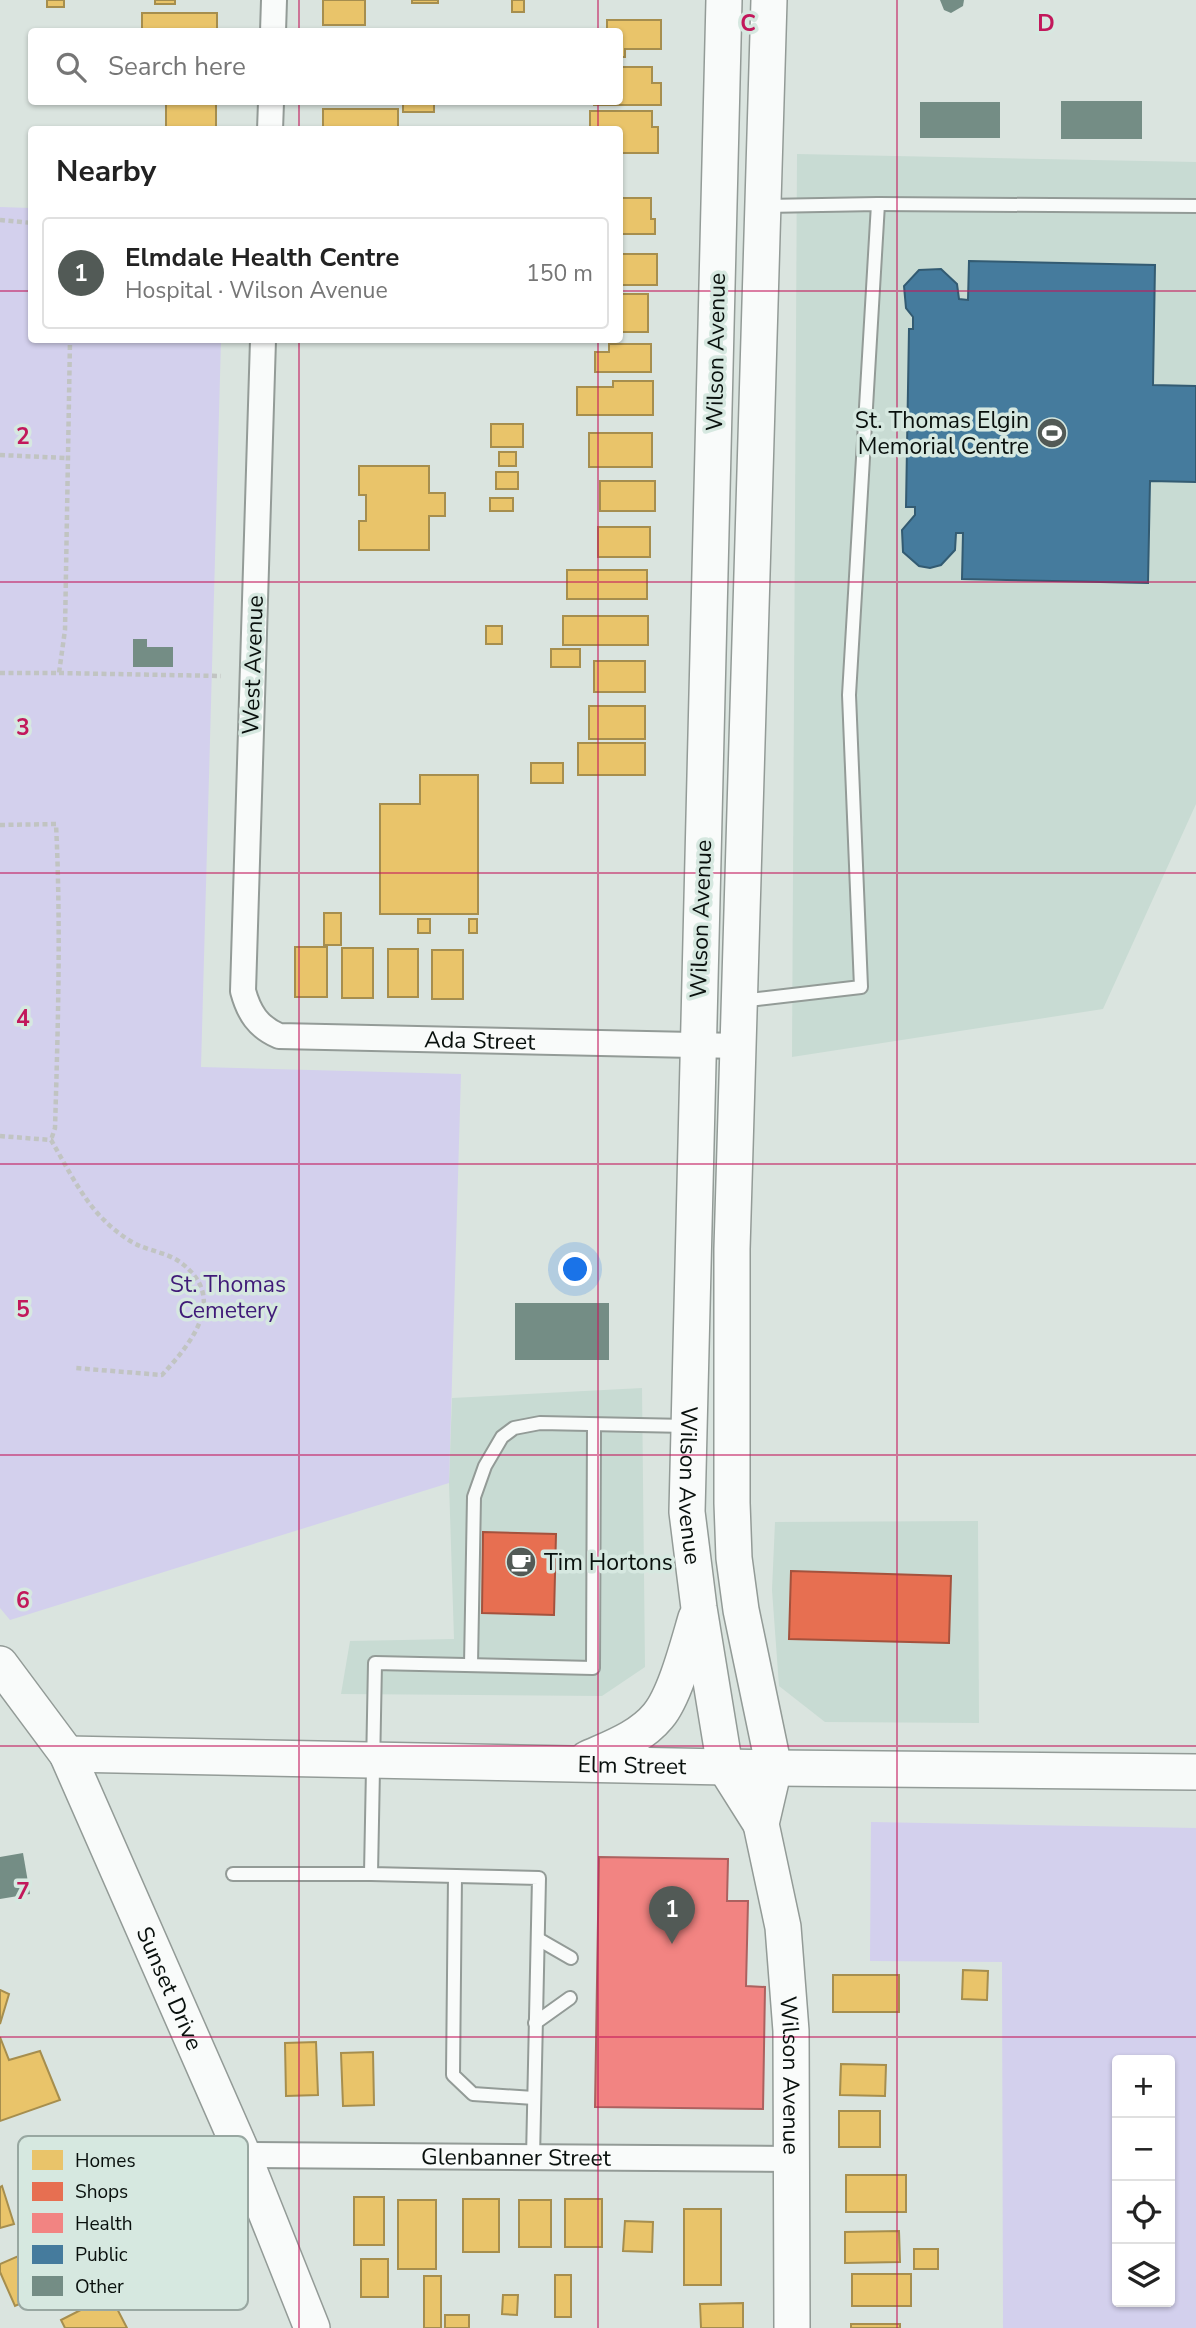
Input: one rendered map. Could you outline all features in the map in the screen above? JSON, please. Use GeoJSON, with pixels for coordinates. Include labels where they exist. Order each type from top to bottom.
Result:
{"type":"FeatureCollection","features":[{"type":"Feature","properties":{"kind":"street"},"geometry":{"type":"LineString","coordinates":[[273,28],[274,0]]}},
{"type":"Feature","properties":{"kind":"street","name":"Wilson Avenue"},"geometry":{"type":"LineString","coordinates":[[724,0],[691,1248],[687,1512],[699,1608],[725,1768],[761,1824],[783,1927],[791,2031],[792,2328]]}},
{"type":"Feature","properties":{"kind":"street","name":"Wilson Avenue"},"geometry":{"type":"LineString","coordinates":[[761,1824],[774,1768],[761,1714],[734,1558],[732,1249],[741,1001],[748,634],[769,0]]}},
{"type":"Feature","properties":{"kind":"street"},"geometry":{"type":"LineString","coordinates":[[270,126],[271,105]]}},
{"type":"Feature","properties":{"kind":"street","name":"West Avenue"},"geometry":{"type":"LineString","coordinates":[[243,991],[263,343]]}},
{"type":"Feature","properties":{"kind":"street"},"geometry":{"type":"LineString","coordinates":[[709,633],[748,634]]}},
{"type":"Feature","properties":{"kind":"street","name":"Ada Street"},"geometry":{"type":"LineString","coordinates":[[243,991],[248,1008],[255,1019],[279,1036],[739,1046]]}},
{"type":"Feature","properties":{"kind":"street"},"geometry":{"type":"LineString","coordinates":[[691,1248],[732,1249]]}},
{"type":"Feature","properties":{"kind":"street"},"geometry":{"type":"LineString","coordinates":[[577,1763],[628,1740],[658,1716],[683,1663],[699,1608]]}},
{"type":"Feature","properties":{"kind":"street","name":"Sunset Drive"},"geometry":{"type":"LineString","coordinates":[[0,1664],[67,1754],[235,2136]]}},
{"type":"Feature","properties":{"kind":"street","name":"Elm Street"},"geometry":{"type":"LineString","coordinates":[[67,1754],[725,1768],[1196,1772]]}},
{"type":"Feature","properties":{"kind":"street","name":"Glenbanner Street"},"geometry":{"type":"LineString","coordinates":[[248,2155],[790,2159]]}},
{"type":"Feature","properties":{"kind":"street","name":"Sunset Drive"},"geometry":{"type":"LineString","coordinates":[[248,2168],[312,2328]]}},
{"type":"Feature","properties":{"kind":"lane"},"geometry":{"type":"LineString","coordinates":[[741,1001],[861,987],[849,695],[878,204]]}},
{"type":"Feature","properties":{"kind":"lane"},"geometry":{"type":"LineString","coordinates":[[761,206],[1196,206]]}},
{"type":"Feature","properties":{"kind":"lane"},"geometry":{"type":"LineString","coordinates":[[471,1665],[474,1497],[485,1466],[502,1437],[514,1428],[540,1423],[688,1426]]}},
{"type":"Feature","properties":{"kind":"lane"},"geometry":{"type":"LineString","coordinates":[[372,1874],[376,1663],[593,1668],[594,1425]]}},
{"type":"Feature","properties":{"kind":"lane"},"geometry":{"type":"LineString","coordinates":[[233,1874],[540,1878],[533,2158]]}},
{"type":"Feature","properties":{"kind":"lane"},"geometry":{"type":"LineString","coordinates":[[454,1876],[453,2076],[473,2094],[534,2098]]}},
{"type":"Feature","properties":{"kind":"lane"},"geometry":{"type":"LineString","coordinates":[[538,1938],[571,1958]]}},
{"type":"Feature","properties":{"kind":"lane"},"geometry":{"type":"LineString","coordinates":[[536,2023],[570,1998]]}},
{"type":"Feature","properties":{"kind":"path"},"geometry":{"type":"LineString","coordinates":[[0,220],[28,223]]}},
{"type":"Feature","properties":{"kind":"path"},"geometry":{"type":"LineString","coordinates":[[59,673],[65,630],[70,343]]}},
{"type":"Feature","properties":{"kind":"path"},"geometry":{"type":"LineString","coordinates":[[0,455],[66,458]]}},
{"type":"Feature","properties":{"kind":"path"},"geometry":{"type":"LineString","coordinates":[[0,673],[221,676]]}},
{"type":"Feature","properties":{"kind":"path"},"geometry":{"type":"LineString","coordinates":[[0,825],[56,824],[60,901],[58,1046],[55,1128],[51,1140],[77,1184],[104,1220],[136,1244],[179,1261],[196,1278],[206,1297],[201,1320],[187,1348],[162,1375],[75,1368]]}},
{"type":"Feature","properties":{"kind":"path"},"geometry":{"type":"LineString","coordinates":[[0,1136],[51,1140]]}},
{"type":"Feature","properties":{"kind":"shaded area"},"geometry":{"type":"Polygon","coordinates":[[[797,154],[1196,162],[1196,804],[1103,1009],[792,1057],[797,154]]]}},
{"type":"Feature","properties":{"kind":"shaded area"},"geometry":{"type":"Polygon","coordinates":[[[642,1388],[645,1667],[602,1696],[341,1694],[350,1641],[454,1639],[449,1483],[452,1398],[642,1388]]]}},
{"type":"Feature","properties":{"kind":"shaded area"},"geometry":{"type":"Polygon","coordinates":[[[978,1521],[979,1723],[825,1722],[779,1686],[772,1590],[775,1522],[978,1521]]]}},
{"type":"Feature","properties":{"kind":"green space","name":"St. Thomas Cemetery"},"geometry":{"type":"Polygon","coordinates":[[[0,207],[28,208],[28,343],[221,343],[201,1067],[461,1074],[449,1483],[10,1620],[0,1608],[0,207]]]}},
{"type":"Feature","properties":{"kind":"green space"},"geometry":{"type":"Polygon","coordinates":[[[871,1822],[1196,1828],[1196,2328],[1003,2328],[1002,1962],[870,1961],[871,1822]]]}},
{"type":"Feature","properties":{"kind":"building: Homes"},"geometry":{"type":"Polygon","coordinates":[[[47,0],[64,0],[64,7],[47,7],[47,0]]]}},
{"type":"Feature","properties":{"kind":"building: Homes"},"geometry":{"type":"Polygon","coordinates":[[[155,0],[175,0],[175,4],[155,4],[155,0]]]}},
{"type":"Feature","properties":{"kind":"building: Homes"},"geometry":{"type":"Polygon","coordinates":[[[323,0],[365,0],[365,25],[323,25],[323,0]]]}},
{"type":"Feature","properties":{"kind":"building: Homes"},"geometry":{"type":"Polygon","coordinates":[[[412,0],[438,0],[438,3],[412,3],[412,0]]]}},
{"type":"Feature","properties":{"kind":"building: Homes"},"geometry":{"type":"Polygon","coordinates":[[[512,0],[524,0],[524,12],[512,12],[512,0]]]}},
{"type":"Feature","properties":{"kind":"building: Homes"},"geometry":{"type":"Polygon","coordinates":[[[142,13],[217,13],[217,28],[142,28],[142,13]]]}},
{"type":"Feature","properties":{"kind":"building: Homes"},"geometry":{"type":"Polygon","coordinates":[[[607,20],[661,20],[661,49],[625,49],[623,57],[623,28],[607,28],[607,20]]]}},
{"type":"Feature","properties":{"kind":"building: Homes"},"geometry":{"type":"Polygon","coordinates":[[[623,67],[652,67],[652,83],[661,83],[661,105],[623,105],[623,67]]]}},
{"type":"Feature","properties":{"kind":"building: Homes"},"geometry":{"type":"Polygon","coordinates":[[[166,105],[216,105],[216,126],[166,126],[166,105]]]}},
{"type":"Feature","properties":{"kind":"building: Homes"},"geometry":{"type":"Polygon","coordinates":[[[403,105],[434,105],[434,112],[403,112],[403,105]]]}},
{"type":"Feature","properties":{"kind":"building: Homes"},"geometry":{"type":"Polygon","coordinates":[[[323,109],[398,109],[398,126],[323,126],[323,109]]]}},
{"type":"Feature","properties":{"kind":"building: Homes"},"geometry":{"type":"Polygon","coordinates":[[[590,111],[652,111],[652,127],[658,127],[658,153],[623,153],[623,126],[590,126],[590,111]]]}},
{"type":"Feature","properties":{"kind":"building: Homes"},"geometry":{"type":"Polygon","coordinates":[[[623,198],[651,198],[651,219],[655,219],[655,234],[623,234],[623,198]]]}},
{"type":"Feature","properties":{"kind":"building: Homes"},"geometry":{"type":"Polygon","coordinates":[[[623,254],[657,254],[657,285],[623,285],[623,254]]]}},
{"type":"Feature","properties":{"kind":"building: Homes"},"geometry":{"type":"Polygon","coordinates":[[[623,294],[648,294],[648,332],[623,332],[623,294]]]}},
{"type":"Feature","properties":{"kind":"building: Homes"},"geometry":{"type":"Polygon","coordinates":[[[609,344],[651,344],[651,372],[595,372],[595,352],[609,352],[609,344]]]}},
{"type":"Feature","properties":{"kind":"building: Homes"},"geometry":{"type":"Polygon","coordinates":[[[613,381],[653,381],[653,415],[577,415],[577,387],[613,387],[613,381]]]}},
{"type":"Feature","properties":{"kind":"building: Homes"},"geometry":{"type":"Polygon","coordinates":[[[491,424],[523,424],[523,447],[491,447],[491,424]]]}},
{"type":"Feature","properties":{"kind":"building: Homes"},"geometry":{"type":"Polygon","coordinates":[[[589,433],[652,433],[652,467],[589,467],[589,433]]]}},
{"type":"Feature","properties":{"kind":"building: Homes"},"geometry":{"type":"Polygon","coordinates":[[[499,452],[516,452],[516,466],[499,466],[499,452]]]}},
{"type":"Feature","properties":{"kind":"building: Homes"},"geometry":{"type":"Polygon","coordinates":[[[359,466],[429,466],[429,493],[445,493],[445,516],[429,516],[429,550],[359,550],[359,521],[366,521],[366,495],[359,495],[359,466]]]}},
{"type":"Feature","properties":{"kind":"building: Homes"},"geometry":{"type":"Polygon","coordinates":[[[496,472],[518,472],[518,489],[496,489],[496,472]]]}},
{"type":"Feature","properties":{"kind":"building: Homes"},"geometry":{"type":"Polygon","coordinates":[[[600,481],[655,481],[655,511],[600,511],[600,481]]]}},
{"type":"Feature","properties":{"kind":"building: Homes"},"geometry":{"type":"Polygon","coordinates":[[[490,498],[513,498],[513,511],[490,511],[490,498]]]}},
{"type":"Feature","properties":{"kind":"building: Homes"},"geometry":{"type":"Polygon","coordinates":[[[598,527],[650,527],[650,557],[598,557],[598,527]]]}},
{"type":"Feature","properties":{"kind":"building: Homes"},"geometry":{"type":"Polygon","coordinates":[[[567,570],[647,570],[647,599],[567,599],[567,570]]]}},
{"type":"Feature","properties":{"kind":"building: Homes"},"geometry":{"type":"Polygon","coordinates":[[[563,616],[648,616],[648,645],[563,645],[563,616]]]}},
{"type":"Feature","properties":{"kind":"building: Homes"},"geometry":{"type":"Polygon","coordinates":[[[486,626],[502,626],[502,644],[486,644],[486,626]]]}},
{"type":"Feature","properties":{"kind":"building: Homes"},"geometry":{"type":"Polygon","coordinates":[[[551,649],[580,649],[580,667],[551,667],[551,649]]]}},
{"type":"Feature","properties":{"kind":"building: Homes"},"geometry":{"type":"Polygon","coordinates":[[[594,661],[645,661],[645,692],[594,692],[594,661]]]}},
{"type":"Feature","properties":{"kind":"building: Homes"},"geometry":{"type":"Polygon","coordinates":[[[589,706],[645,706],[645,739],[589,739],[589,706]]]}},
{"type":"Feature","properties":{"kind":"building: Homes"},"geometry":{"type":"Polygon","coordinates":[[[578,743],[645,743],[645,775],[578,775],[578,743]]]}},
{"type":"Feature","properties":{"kind":"building: Homes"},"geometry":{"type":"Polygon","coordinates":[[[531,763],[563,763],[563,783],[531,783],[531,763]]]}},
{"type":"Feature","properties":{"kind":"building: Homes"},"geometry":{"type":"Polygon","coordinates":[[[420,775],[478,775],[478,914],[380,914],[380,804],[420,804],[420,775]]]}},
{"type":"Feature","properties":{"kind":"building: Homes"},"geometry":{"type":"Polygon","coordinates":[[[324,913],[341,913],[341,945],[324,945],[324,913]]]}},
{"type":"Feature","properties":{"kind":"building: Homes"},"geometry":{"type":"Polygon","coordinates":[[[418,919],[430,919],[430,933],[418,933],[418,919]]]}},
{"type":"Feature","properties":{"kind":"building: Homes"},"geometry":{"type":"Polygon","coordinates":[[[469,919],[477,919],[477,933],[469,933],[469,919]]]}},
{"type":"Feature","properties":{"kind":"building: Homes"},"geometry":{"type":"Polygon","coordinates":[[[295,947],[327,947],[327,997],[295,997],[295,947]]]}},
{"type":"Feature","properties":{"kind":"building: Homes"},"geometry":{"type":"Polygon","coordinates":[[[342,948],[373,948],[373,998],[342,998],[342,948]]]}},
{"type":"Feature","properties":{"kind":"building: Homes"},"geometry":{"type":"Polygon","coordinates":[[[388,949],[418,949],[418,997],[388,997],[388,949]]]}},
{"type":"Feature","properties":{"kind":"building: Homes"},"geometry":{"type":"Polygon","coordinates":[[[432,950],[463,950],[463,999],[432,999],[432,950]]]}},
{"type":"Feature","properties":{"kind":"building: Homes"},"geometry":{"type":"Polygon","coordinates":[[[963,1970],[988,1971],[987,2000],[962,1999],[963,1970]]]}},
{"type":"Feature","properties":{"kind":"building: Homes"},"geometry":{"type":"Polygon","coordinates":[[[833,1975],[899,1975],[899,2012],[833,2012],[833,1975]]]}},
{"type":"Feature","properties":{"kind":"building: Homes"},"geometry":{"type":"Polygon","coordinates":[[[0,1990],[9,1994],[0,2024],[0,1990]]]}},
{"type":"Feature","properties":{"kind":"building: Homes"},"geometry":{"type":"Polygon","coordinates":[[[0,2037],[9,2060],[40,2051],[60,2100],[0,2121],[0,2037]]]}},
{"type":"Feature","properties":{"kind":"building: Homes"},"geometry":{"type":"Polygon","coordinates":[[[316,2042],[318,2095],[286,2096],[285,2043],[316,2042]]]}},
{"type":"Feature","properties":{"kind":"building: Homes"},"geometry":{"type":"Polygon","coordinates":[[[373,2052],[374,2105],[343,2106],[341,2053],[373,2052]]]}},
{"type":"Feature","properties":{"kind":"building: Homes"},"geometry":{"type":"Polygon","coordinates":[[[841,2064],[886,2065],[885,2096],[840,2095],[841,2064]]]}},
{"type":"Feature","properties":{"kind":"building: Homes"},"geometry":{"type":"Polygon","coordinates":[[[839,2111],[880,2111],[880,2147],[839,2147],[839,2111]]]}},
{"type":"Feature","properties":{"kind":"building: Homes"},"geometry":{"type":"Polygon","coordinates":[[[846,2175],[906,2175],[906,2212],[846,2212],[846,2175]]]}},
{"type":"Feature","properties":{"kind":"building: Homes"},"geometry":{"type":"Polygon","coordinates":[[[2,2186],[14,2224],[0,2228],[0,2187],[2,2186]]]}},
{"type":"Feature","properties":{"kind":"building: Homes"},"geometry":{"type":"Polygon","coordinates":[[[354,2197],[384,2197],[384,2245],[354,2245],[354,2197]]]}},
{"type":"Feature","properties":{"kind":"building: Homes"},"geometry":{"type":"Polygon","coordinates":[[[463,2199],[499,2199],[499,2252],[463,2252],[463,2199]]]}},
{"type":"Feature","properties":{"kind":"building: Homes"},"geometry":{"type":"Polygon","coordinates":[[[565,2199],[602,2199],[602,2247],[565,2247],[565,2199]]]}},
{"type":"Feature","properties":{"kind":"building: Homes"},"geometry":{"type":"Polygon","coordinates":[[[398,2200],[436,2200],[436,2269],[398,2269],[398,2200]]]}},
{"type":"Feature","properties":{"kind":"building: Homes"},"geometry":{"type":"Polygon","coordinates":[[[519,2200],[551,2200],[551,2247],[519,2247],[519,2200]]]}},
{"type":"Feature","properties":{"kind":"building: Homes"},"geometry":{"type":"Polygon","coordinates":[[[684,2209],[721,2209],[721,2285],[684,2285],[684,2209]]]}},
{"type":"Feature","properties":{"kind":"building: Homes"},"geometry":{"type":"Polygon","coordinates":[[[625,2221],[653,2222],[652,2252],[623,2251],[625,2221]]]}},
{"type":"Feature","properties":{"kind":"building: Homes"},"geometry":{"type":"Polygon","coordinates":[[[899,2231],[900,2262],[845,2263],[845,2232],[899,2231]]]}},
{"type":"Feature","properties":{"kind":"building: Homes"},"geometry":{"type":"Polygon","coordinates":[[[914,2249],[938,2249],[938,2269],[914,2269],[914,2249]]]}},
{"type":"Feature","properties":{"kind":"building: Homes"},"geometry":{"type":"Polygon","coordinates":[[[18,2256],[18,2305],[15,2306],[0,2272],[0,2264],[18,2256]]]}},
{"type":"Feature","properties":{"kind":"building: Homes"},"geometry":{"type":"Polygon","coordinates":[[[361,2259],[388,2259],[388,2297],[361,2297],[361,2259]]]}},
{"type":"Feature","properties":{"kind":"building: Homes"},"geometry":{"type":"Polygon","coordinates":[[[852,2274],[911,2274],[911,2306],[852,2306],[852,2274]]]}},
{"type":"Feature","properties":{"kind":"building: Homes"},"geometry":{"type":"Polygon","coordinates":[[[555,2275],[571,2275],[571,2317],[555,2317],[555,2275]]]}},
{"type":"Feature","properties":{"kind":"building: Homes"},"geometry":{"type":"Polygon","coordinates":[[[424,2276],[441,2276],[441,2328],[424,2328],[424,2276]]]}},
{"type":"Feature","properties":{"kind":"building: Homes"},"geometry":{"type":"Polygon","coordinates":[[[503,2295],[518,2295],[517,2315],[502,2314],[503,2295]]]}},
{"type":"Feature","properties":{"kind":"building: Homes"},"geometry":{"type":"Polygon","coordinates":[[[743,2303],[743,2328],[701,2328],[700,2304],[743,2303]]]}},
{"type":"Feature","properties":{"kind":"building: Homes"},"geometry":{"type":"Polygon","coordinates":[[[81,2310],[118,2310],[127,2328],[65,2328],[61,2320],[81,2310]]]}},
{"type":"Feature","properties":{"kind":"building: Homes"},"geometry":{"type":"Polygon","coordinates":[[[445,2315],[469,2315],[469,2328],[445,2328],[445,2315]]]}},
{"type":"Feature","properties":{"kind":"building: Homes"},"geometry":{"type":"Polygon","coordinates":[[[851,2324],[900,2324],[900,2328],[851,2328],[851,2324]]]}},
{"type":"Feature","properties":{"kind":"building: Shops"},"geometry":{"type":"Polygon","coordinates":[[[483,1532],[556,1534],[554,1615],[482,1613],[483,1532]]]}},
{"type":"Feature","properties":{"kind":"building: Shops"},"geometry":{"type":"Polygon","coordinates":[[[791,1571],[951,1576],[949,1643],[789,1639],[791,1571]]]}},
{"type":"Feature","properties":{"kind":"building: Health"},"geometry":{"type":"Polygon","coordinates":[[[599,1857],[728,1859],[727,1901],[748,1901],[746,1986],[765,1987],[763,2109],[595,2107],[599,1857]]]}},
{"type":"Feature","properties":{"kind":"building: Public","name":"St. Thomas Elgin Memorial Centre"},"geometry":{"type":"Polygon","coordinates":[[[969,261],[1155,265],[1153,385],[1196,386],[1196,482],[1150,481],[1148,583],[962,579],[963,533],[956,533],[955,550],[941,565],[930,568],[919,566],[903,552],[902,530],[915,515],[915,507],[906,507],[909,329],[913,329],[913,317],[906,308],[904,286],[919,270],[941,269],[957,284],[959,299],[968,300],[969,261]]]}},
{"type":"Feature","properties":{"kind":"building: Other"},"geometry":{"type":"Polygon","coordinates":[[[940,0],[964,0],[963,6],[951,13],[944,10],[940,0]]]}},
{"type":"Feature","properties":{"kind":"building: Other"},"geometry":{"type":"Polygon","coordinates":[[[1061,101],[1142,101],[1142,139],[1061,139],[1061,101]]]}},
{"type":"Feature","properties":{"kind":"building: Other"},"geometry":{"type":"Polygon","coordinates":[[[920,102],[1000,102],[1000,138],[920,138],[920,102]]]}},
{"type":"Feature","properties":{"kind":"building: Other"},"geometry":{"type":"Polygon","coordinates":[[[133,639],[147,639],[147,647],[173,647],[173,667],[133,667],[133,639]]]}},
{"type":"Feature","properties":{"kind":"building: Other"},"geometry":{"type":"Polygon","coordinates":[[[515,1303],[609,1303],[609,1360],[515,1360],[515,1303]]]}},
{"type":"Feature","properties":{"kind":"building: Other"},"geometry":{"type":"Polygon","coordinates":[[[23,1853],[30,1894],[0,1899],[0,1857],[23,1853]]]}},
{"type":"Feature","properties":{"kind":"place","name":"St. Thomas Elgin Memorial Centre"},"geometry":{"type":"Point","coordinates":[1052,433]}},
{"type":"Feature","properties":{"kind":"place","name":"Tim Hortons"},"geometry":{"type":"Point","coordinates":[521,1562]}},
{"type":"Feature","properties":{"kind":"place","name":"Elmdale Health Centre"},"geometry":{"type":"Point","coordinates":[672,1944]}}]}
